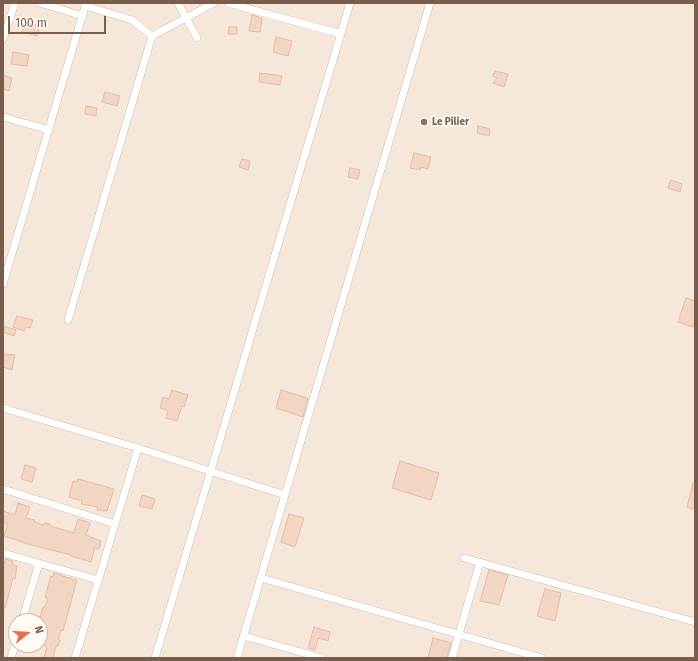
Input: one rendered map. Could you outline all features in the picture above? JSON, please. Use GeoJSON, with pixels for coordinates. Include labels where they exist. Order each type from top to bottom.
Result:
{"type":"FeatureCollection","features":[{"type":"Feature","properties":{"kind":"street"},"geometry":{"type":"LineString","coordinates":[[3,39],[15,3]]}},
{"type":"Feature","properties":{"kind":"street"},"geometry":{"type":"LineString","coordinates":[[40,3],[83,16]]}},
{"type":"Feature","properties":{"kind":"street"},"geometry":{"type":"LineString","coordinates":[[178,3],[197,38]]}},
{"type":"Feature","properties":{"kind":"street"},"geometry":{"type":"LineString","coordinates":[[68,320],[152,36],[214,3]]}},
{"type":"Feature","properties":{"kind":"street"},"geometry":{"type":"LineString","coordinates":[[228,3],[341,34]]}},
{"type":"Feature","properties":{"kind":"street"},"geometry":{"type":"LineString","coordinates":[[155,658],[350,3]]}},
{"type":"Feature","properties":{"kind":"street"},"geometry":{"type":"LineString","coordinates":[[237,658],[430,3]]}},
{"type":"Feature","properties":{"kind":"street"},"geometry":{"type":"LineString","coordinates":[[3,284],[86,4],[132,20],[152,36]]}},
{"type":"Feature","properties":{"kind":"street"},"geometry":{"type":"LineString","coordinates":[[3,117],[49,130]]}},
{"type":"Feature","properties":{"kind":"street"},"geometry":{"type":"LineString","coordinates":[[3,408],[138,448],[285,495]]}},
{"type":"Feature","properties":{"kind":"street"},"geometry":{"type":"LineString","coordinates":[[75,658],[138,448]]}},
{"type":"Feature","properties":{"kind":"street"},"geometry":{"type":"LineString","coordinates":[[3,489],[115,524]]}},
{"type":"Feature","properties":{"kind":"street"},"geometry":{"type":"LineString","coordinates":[[3,553],[98,580]]}},
{"type":"Feature","properties":{"kind":"street"},"geometry":{"type":"LineString","coordinates":[[464,558],[695,622]]}},
{"type":"Feature","properties":{"kind":"street"},"geometry":{"type":"LineString","coordinates":[[452,658],[480,562]]}},
{"type":"Feature","properties":{"kind":"street"},"geometry":{"type":"LineString","coordinates":[[24,613],[39,563]]}},
{"type":"Feature","properties":{"kind":"street"},"geometry":{"type":"LineString","coordinates":[[261,578],[542,658]]}},
{"type":"Feature","properties":{"kind":"street"},"geometry":{"type":"LineString","coordinates":[[244,636],[307,656],[322,658]]}},
{"type":"Feature","properties":{"kind":"shaded area"},"geometry":{"type":"Polygon","coordinates":[[[3,3],[695,3],[695,658],[3,658],[3,3]]]}},
{"type":"Feature","properties":{"kind":"building"},"geometry":{"type":"Polygon","coordinates":[[[252,15],[262,18],[260,32],[249,31],[252,15]]]}},
{"type":"Feature","properties":{"kind":"building"},"geometry":{"type":"Polygon","coordinates":[[[25,22],[40,26],[37,36],[22,32],[25,22]]]}},
{"type":"Feature","properties":{"kind":"building"},"geometry":{"type":"Polygon","coordinates":[[[229,27],[237,27],[237,34],[228,34],[229,27]]]}},
{"type":"Feature","properties":{"kind":"building"},"geometry":{"type":"Polygon","coordinates":[[[276,37],[292,41],[288,56],[273,52],[276,37]]]}},
{"type":"Feature","properties":{"kind":"building"},"geometry":{"type":"Polygon","coordinates":[[[13,52],[29,55],[27,66],[11,64],[13,52]]]}},
{"type":"Feature","properties":{"kind":"building"},"geometry":{"type":"Polygon","coordinates":[[[495,71],[508,74],[504,87],[493,83],[497,78],[493,76],[495,71]]]}},
{"type":"Feature","properties":{"kind":"building"},"geometry":{"type":"Polygon","coordinates":[[[260,73],[282,76],[280,85],[259,82],[260,73]]]}},
{"type":"Feature","properties":{"kind":"building"},"geometry":{"type":"Polygon","coordinates":[[[3,75],[12,78],[9,91],[3,89],[3,75]]]}},
{"type":"Feature","properties":{"kind":"building"},"geometry":{"type":"Polygon","coordinates":[[[105,92],[120,96],[117,106],[102,102],[105,92]]]}},
{"type":"Feature","properties":{"kind":"building"},"geometry":{"type":"Polygon","coordinates":[[[86,106],[97,108],[96,116],[85,114],[86,106]]]}},
{"type":"Feature","properties":{"kind":"building"},"geometry":{"type":"Polygon","coordinates":[[[478,126],[490,129],[489,136],[477,133],[478,126]]]}},
{"type":"Feature","properties":{"kind":"building"},"geometry":{"type":"Polygon","coordinates":[[[414,153],[431,157],[428,169],[421,167],[420,170],[410,168],[414,153]]]}},
{"type":"Feature","properties":{"kind":"building"},"geometry":{"type":"Polygon","coordinates":[[[242,159],[250,161],[248,170],[239,167],[242,159]]]}},
{"type":"Feature","properties":{"kind":"building"},"geometry":{"type":"Polygon","coordinates":[[[350,168],[360,170],[358,179],[348,177],[350,168]]]}},
{"type":"Feature","properties":{"kind":"building"},"geometry":{"type":"Polygon","coordinates":[[[671,180],[682,184],[680,192],[668,188],[671,180]]]}},
{"type":"Feature","properties":{"kind":"building"},"geometry":{"type":"Polygon","coordinates":[[[686,298],[695,301],[695,320],[693,327],[678,322],[686,298]]]}},
{"type":"Feature","properties":{"kind":"building"},"geometry":{"type":"Polygon","coordinates":[[[17,316],[33,320],[30,328],[27,327],[24,331],[13,327],[17,316]]]}},
{"type":"Feature","properties":{"kind":"building"},"geometry":{"type":"Polygon","coordinates":[[[3,326],[16,330],[14,336],[3,332],[3,326]]]}},
{"type":"Feature","properties":{"kind":"building"},"geometry":{"type":"Polygon","coordinates":[[[3,354],[15,355],[12,370],[3,367],[3,354]]]}},
{"type":"Feature","properties":{"kind":"building"},"geometry":{"type":"Polygon","coordinates":[[[172,390],[188,395],[184,407],[182,406],[177,421],[166,418],[168,411],[160,408],[163,397],[169,399],[172,390]]]}},
{"type":"Feature","properties":{"kind":"building"},"geometry":{"type":"Polygon","coordinates":[[[281,390],[308,398],[303,417],[276,408],[281,390]]]}},
{"type":"Feature","properties":{"kind":"building"},"geometry":{"type":"Polygon","coordinates":[[[400,461],[439,473],[431,500],[392,488],[400,461]]]}},
{"type":"Feature","properties":{"kind":"building"},"geometry":{"type":"Polygon","coordinates":[[[25,465],[36,468],[32,482],[21,479],[25,465]]]}},
{"type":"Feature","properties":{"kind":"building"},"geometry":{"type":"Polygon","coordinates":[[[78,479],[114,489],[107,511],[97,510],[98,507],[81,504],[82,501],[69,497],[73,481],[77,482],[78,479]]]}},
{"type":"Feature","properties":{"kind":"building"},"geometry":{"type":"Polygon","coordinates":[[[693,483],[695,483],[695,503],[693,509],[687,507],[693,483]]]}},
{"type":"Feature","properties":{"kind":"building"},"geometry":{"type":"Polygon","coordinates":[[[142,495],[155,499],[152,509],[139,506],[142,495]]]}},
{"type":"Feature","properties":{"kind":"building"},"geometry":{"type":"Polygon","coordinates":[[[18,503],[30,507],[26,518],[35,520],[34,522],[44,525],[44,523],[50,524],[50,526],[74,533],[78,519],[90,523],[86,535],[101,541],[99,549],[95,548],[91,562],[4,536],[8,524],[3,522],[3,511],[15,515],[18,503]]]}},
{"type":"Feature","properties":{"kind":"building"},"geometry":{"type":"Polygon","coordinates":[[[289,514],[304,518],[295,547],[281,542],[289,514]]]}},
{"type":"Feature","properties":{"kind":"building"},"geometry":{"type":"Polygon","coordinates":[[[6,559],[13,561],[12,564],[17,566],[15,579],[13,578],[5,608],[3,608],[3,562],[5,563],[6,559]]]}},
{"type":"Feature","properties":{"kind":"building"},"geometry":{"type":"Polygon","coordinates":[[[489,570],[508,575],[499,605],[480,601],[489,570]]]}},
{"type":"Feature","properties":{"kind":"building"},"geometry":{"type":"Polygon","coordinates":[[[54,573],[77,580],[63,631],[61,630],[58,640],[60,640],[58,646],[56,646],[53,658],[44,658],[45,653],[48,653],[48,613],[41,613],[48,598],[45,597],[51,576],[53,577],[54,573]]]}},
{"type":"Feature","properties":{"kind":"building"},"geometry":{"type":"Polygon","coordinates":[[[545,589],[561,593],[555,621],[537,616],[545,589]]]}},
{"type":"Feature","properties":{"kind":"building"},"geometry":{"type":"Polygon","coordinates":[[[314,627],[330,632],[328,641],[318,638],[315,650],[308,648],[314,627]]]}},
{"type":"Feature","properties":{"kind":"building"},"geometry":{"type":"Polygon","coordinates":[[[433,638],[451,643],[447,658],[428,658],[433,638]]]}},
{"type":"Feature","properties":{"kind":"place","name":"Le Pilier"},"geometry":{"type":"Point","coordinates":[424,122]}}]}
